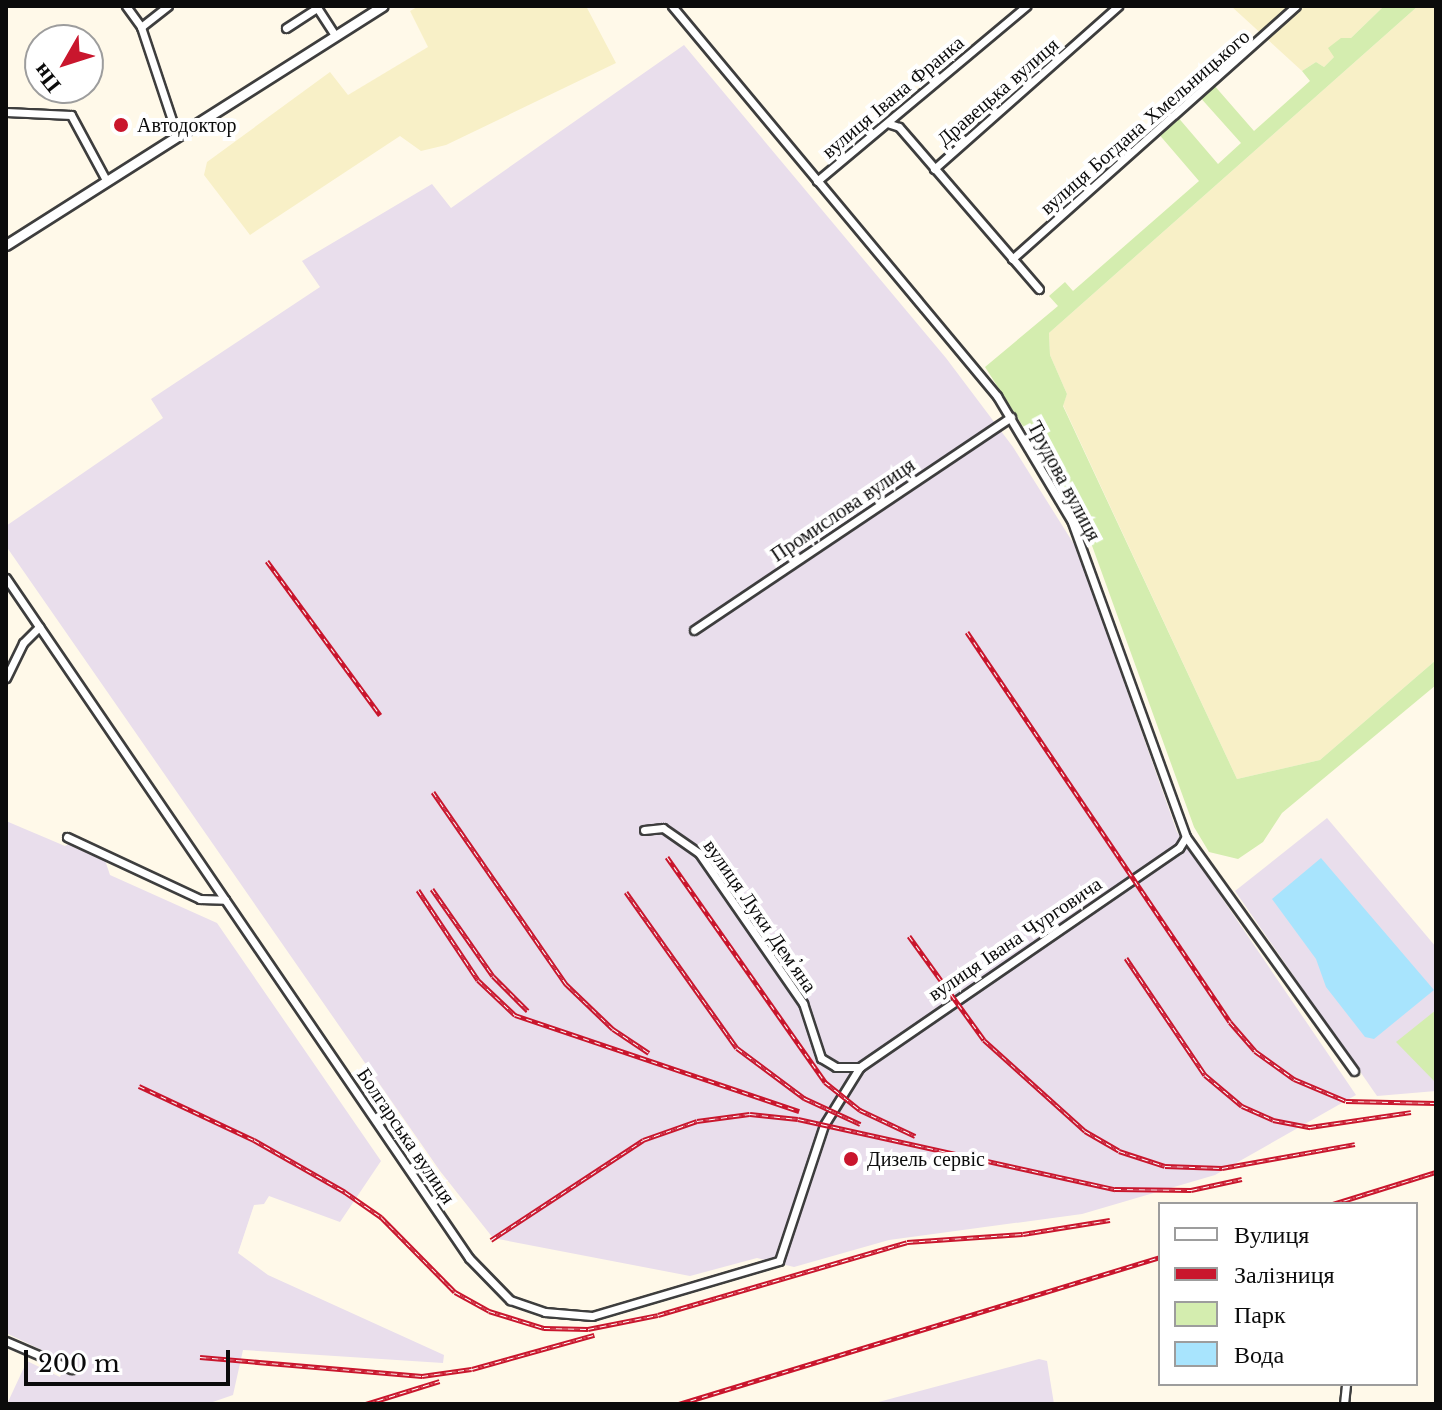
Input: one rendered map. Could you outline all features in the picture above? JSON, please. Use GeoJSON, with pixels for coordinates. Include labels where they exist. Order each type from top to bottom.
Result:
{"type":"FeatureCollection","features":[{"type":"Feature","properties":{"kind":"street"},"geometry":{"type":"LineString","coordinates":[[126,6],[141,27],[177,135]]}},
{"type":"Feature","properties":{"kind":"street"},"geometry":{"type":"LineString","coordinates":[[141,27],[168,6]]}},
{"type":"Feature","properties":{"kind":"street"},"geometry":{"type":"LineString","coordinates":[[8,244],[382,6]]}},
{"type":"Feature","properties":{"kind":"street","name":"Трудова вулиця"},"geometry":{"type":"LineString","coordinates":[[672,6],[1011,417],[1072,522],[1186,837],[1354,1071]]}},
{"type":"Feature","properties":{"kind":"street","name":"вулиця Івана Франка"},"geometry":{"type":"LineString","coordinates":[[817,181],[890,124],[1026,6]]}},
{"type":"Feature","properties":{"kind":"street","name":"Дравецька вулиця"},"geometry":{"type":"LineString","coordinates":[[934,169],[1118,6]]}},
{"type":"Feature","properties":{"kind":"street","name":"вулиця Богдана Хмельницького"},"geometry":{"type":"LineString","coordinates":[[1012,259],[1296,6]]}},
{"type":"Feature","properties":{"kind":"street"},"geometry":{"type":"LineString","coordinates":[[286,28],[316,7],[335,35]]}},
{"type":"Feature","properties":{"kind":"street"},"geometry":{"type":"LineString","coordinates":[[6,112],[71,115],[106,180]]}},
{"type":"Feature","properties":{"kind":"street"},"geometry":{"type":"LineString","coordinates":[[890,124],[899,127],[1039,289]]}},
{"type":"Feature","properties":{"kind":"street","name":"Промислова вулиця"},"geometry":{"type":"LineString","coordinates":[[694,630],[1011,417]]}},
{"type":"Feature","properties":{"kind":"street","name":"Болгарська вулиця"},"geometry":{"type":"LineString","coordinates":[[6,578],[469,1258],[510,1300],[545,1312],[592,1316],[779,1261],[824,1125],[860,1067]]}},
{"type":"Feature","properties":{"kind":"street"},"geometry":{"type":"LineString","coordinates":[[6,678],[23,643],[39,627]]}},
{"type":"Feature","properties":{"kind":"street","name":"вулиця Луки Демʼяна"},"geometry":{"type":"LineString","coordinates":[[644,830],[663,828],[699,853],[803,1003],[821,1058],[836,1067],[860,1067]]}},
{"type":"Feature","properties":{"kind":"street"},"geometry":{"type":"LineString","coordinates":[[67,837],[200,899],[225,900]]}},
{"type":"Feature","properties":{"kind":"street","name":"вулиця Івана Чурговича"},"geometry":{"type":"LineString","coordinates":[[860,1067],[1179,848],[1186,837]]}},
{"type":"Feature","properties":{"kind":"street"},"geometry":{"type":"LineString","coordinates":[[6,1341],[71,1369]]}},
{"type":"Feature","properties":{"kind":"shaded area"},"geometry":{"type":"Polygon","coordinates":[[[419,6],[586,6],[616,63],[446,145],[421,151],[400,136],[250,235],[204,175],[207,162],[330,72],[348,95],[428,47],[410,11],[419,6]]]}},
{"type":"Feature","properties":{"kind":"shaded area"},"geometry":{"type":"Polygon","coordinates":[[[1231,6],[1384,6],[1351,38],[1329,48],[1335,56],[1324,67],[1316,62],[1302,71],[1231,6]]]}},
{"type":"Feature","properties":{"kind":"shaded area"},"geometry":{"type":"Polygon","coordinates":[[[1418,6],[1436,6],[1436,660],[1320,760],[1237,779],[1063,405],[1067,394],[1050,355],[1049,333],[1418,6]]]}},
{"type":"Feature","properties":{"kind":"shaded area"},"geometry":{"type":"Polygon","coordinates":[[[684,45],[946,358],[1013,447],[1077,549],[1177,832],[1356,1095],[1215,1175],[1082,1214],[889,1240],[794,1267],[757,1258],[690,1276],[493,1238],[440,1171],[6,546],[6,526],[163,418],[151,399],[320,287],[302,261],[432,184],[451,208],[684,45]]]}},
{"type":"Feature","properties":{"kind":"shaded area"},"geometry":{"type":"Polygon","coordinates":[[[1327,818],[1436,947],[1436,1091],[1377,1096],[1235,891],[1327,818]]]}},
{"type":"Feature","properties":{"kind":"shaded area"},"geometry":{"type":"Polygon","coordinates":[[[6,821],[65,846],[72,842],[104,857],[110,875],[217,923],[381,1161],[340,1222],[269,1196],[264,1204],[254,1205],[238,1253],[268,1275],[444,1355],[443,1363],[243,1350],[233,1395],[207,1404],[7,1404],[27,1361],[60,1377],[67,1362],[6,1333],[6,821]]]}},
{"type":"Feature","properties":{"kind":"shaded area"},"geometry":{"type":"Polygon","coordinates":[[[1039,1359],[1047,1361],[1054,1404],[871,1404],[1039,1359]]]}},
{"type":"Feature","properties":{"kind":"green space"},"geometry":{"type":"Polygon","coordinates":[[[1384,6],[1418,6],[1049,333],[1050,355],[1067,394],[1063,406],[1237,779],[1320,760],[1436,660],[1436,685],[1282,813],[1263,842],[1238,859],[1209,852],[1194,827],[1082,518],[985,367],[1058,306],[1049,296],[1065,282],[1073,291],[1199,181],[1157,132],[1176,115],[1218,164],[1241,143],[1198,95],[1213,84],[1254,131],[1310,81],[1302,71],[1316,62],[1324,67],[1334,57],[1328,48],[1341,38],[1351,38],[1384,6]]]}},
{"type":"Feature","properties":{"kind":"green space"},"geometry":{"type":"Polygon","coordinates":[[[1436,1010],[1436,1083],[1396,1042],[1436,1010]]]}},
{"type":"Feature","properties":{"kind":"water"},"geometry":{"type":"Polygon","coordinates":[[[1321,858],[1434,990],[1374,1039],[1365,1037],[1326,987],[1316,959],[1272,899],[1321,858]]]}},
{"type":"Feature","properties":{"kind":"railway"},"geometry":{"type":"LineString","coordinates":[[267,561],[380,715]]}},
{"type":"Feature","properties":{"kind":"railway"},"geometry":{"type":"LineString","coordinates":[[967,632],[1230,1022],[1255,1051],[1294,1079],[1346,1101],[1436,1103]]}},
{"type":"Feature","properties":{"kind":"railway"},"geometry":{"type":"LineString","coordinates":[[433,792],[566,984],[613,1029],[649,1053]]}},
{"type":"Feature","properties":{"kind":"railway"},"geometry":{"type":"LineString","coordinates":[[667,857],[825,1082],[860,1110],[915,1136]]}},
{"type":"Feature","properties":{"kind":"railway"},"geometry":{"type":"LineString","coordinates":[[432,889],[493,976],[528,1011]]}},
{"type":"Feature","properties":{"kind":"railway"},"geometry":{"type":"LineString","coordinates":[[418,890],[478,980],[515,1015],[799,1111]]}},
{"type":"Feature","properties":{"kind":"railway"},"geometry":{"type":"LineString","coordinates":[[626,892],[737,1048],[804,1098],[860,1124]]}},
{"type":"Feature","properties":{"kind":"railway"},"geometry":{"type":"LineString","coordinates":[[909,936],[984,1040],[1085,1131],[1119,1151],[1165,1166],[1222,1168],[1355,1144]]}},
{"type":"Feature","properties":{"kind":"railway"},"geometry":{"type":"LineString","coordinates":[[1126,958],[1205,1075],[1242,1106],[1273,1120],[1310,1127],[1411,1112]]}},
{"type":"Feature","properties":{"kind":"railway"},"geometry":{"type":"LineString","coordinates":[[139,1086],[254,1140],[345,1192],[381,1217],[455,1292],[489,1311],[544,1328],[588,1329],[658,1315],[907,1242],[1023,1234],[1110,1220]]}},
{"type":"Feature","properties":{"kind":"railway"},"geometry":{"type":"LineString","coordinates":[[491,1240],[643,1140],[697,1121],[750,1114],[798,1119],[1115,1189],[1191,1190],[1242,1179]]}},
{"type":"Feature","properties":{"kind":"railway"},"geometry":{"type":"LineString","coordinates":[[1339,1202],[1436,1172]]}},
{"type":"Feature","properties":{"kind":"railway"},"geometry":{"type":"LineString","coordinates":[[679,1404],[1158,1258]]}},
{"type":"Feature","properties":{"kind":"railway"},"geometry":{"type":"LineString","coordinates":[[200,1357],[422,1376],[472,1369],[594,1335]]}},
{"type":"Feature","properties":{"kind":"railway"},"geometry":{"type":"LineString","coordinates":[[366,1404],[440,1381]]}},
{"type":"Feature","properties":{"kind":"place","name":"Автодоктор"},"geometry":{"type":"Point","coordinates":[121,125]}},
{"type":"Feature","properties":{"kind":"place","name":"Дизель сервіс"},"geometry":{"type":"Point","coordinates":[851,1159]}}]}
